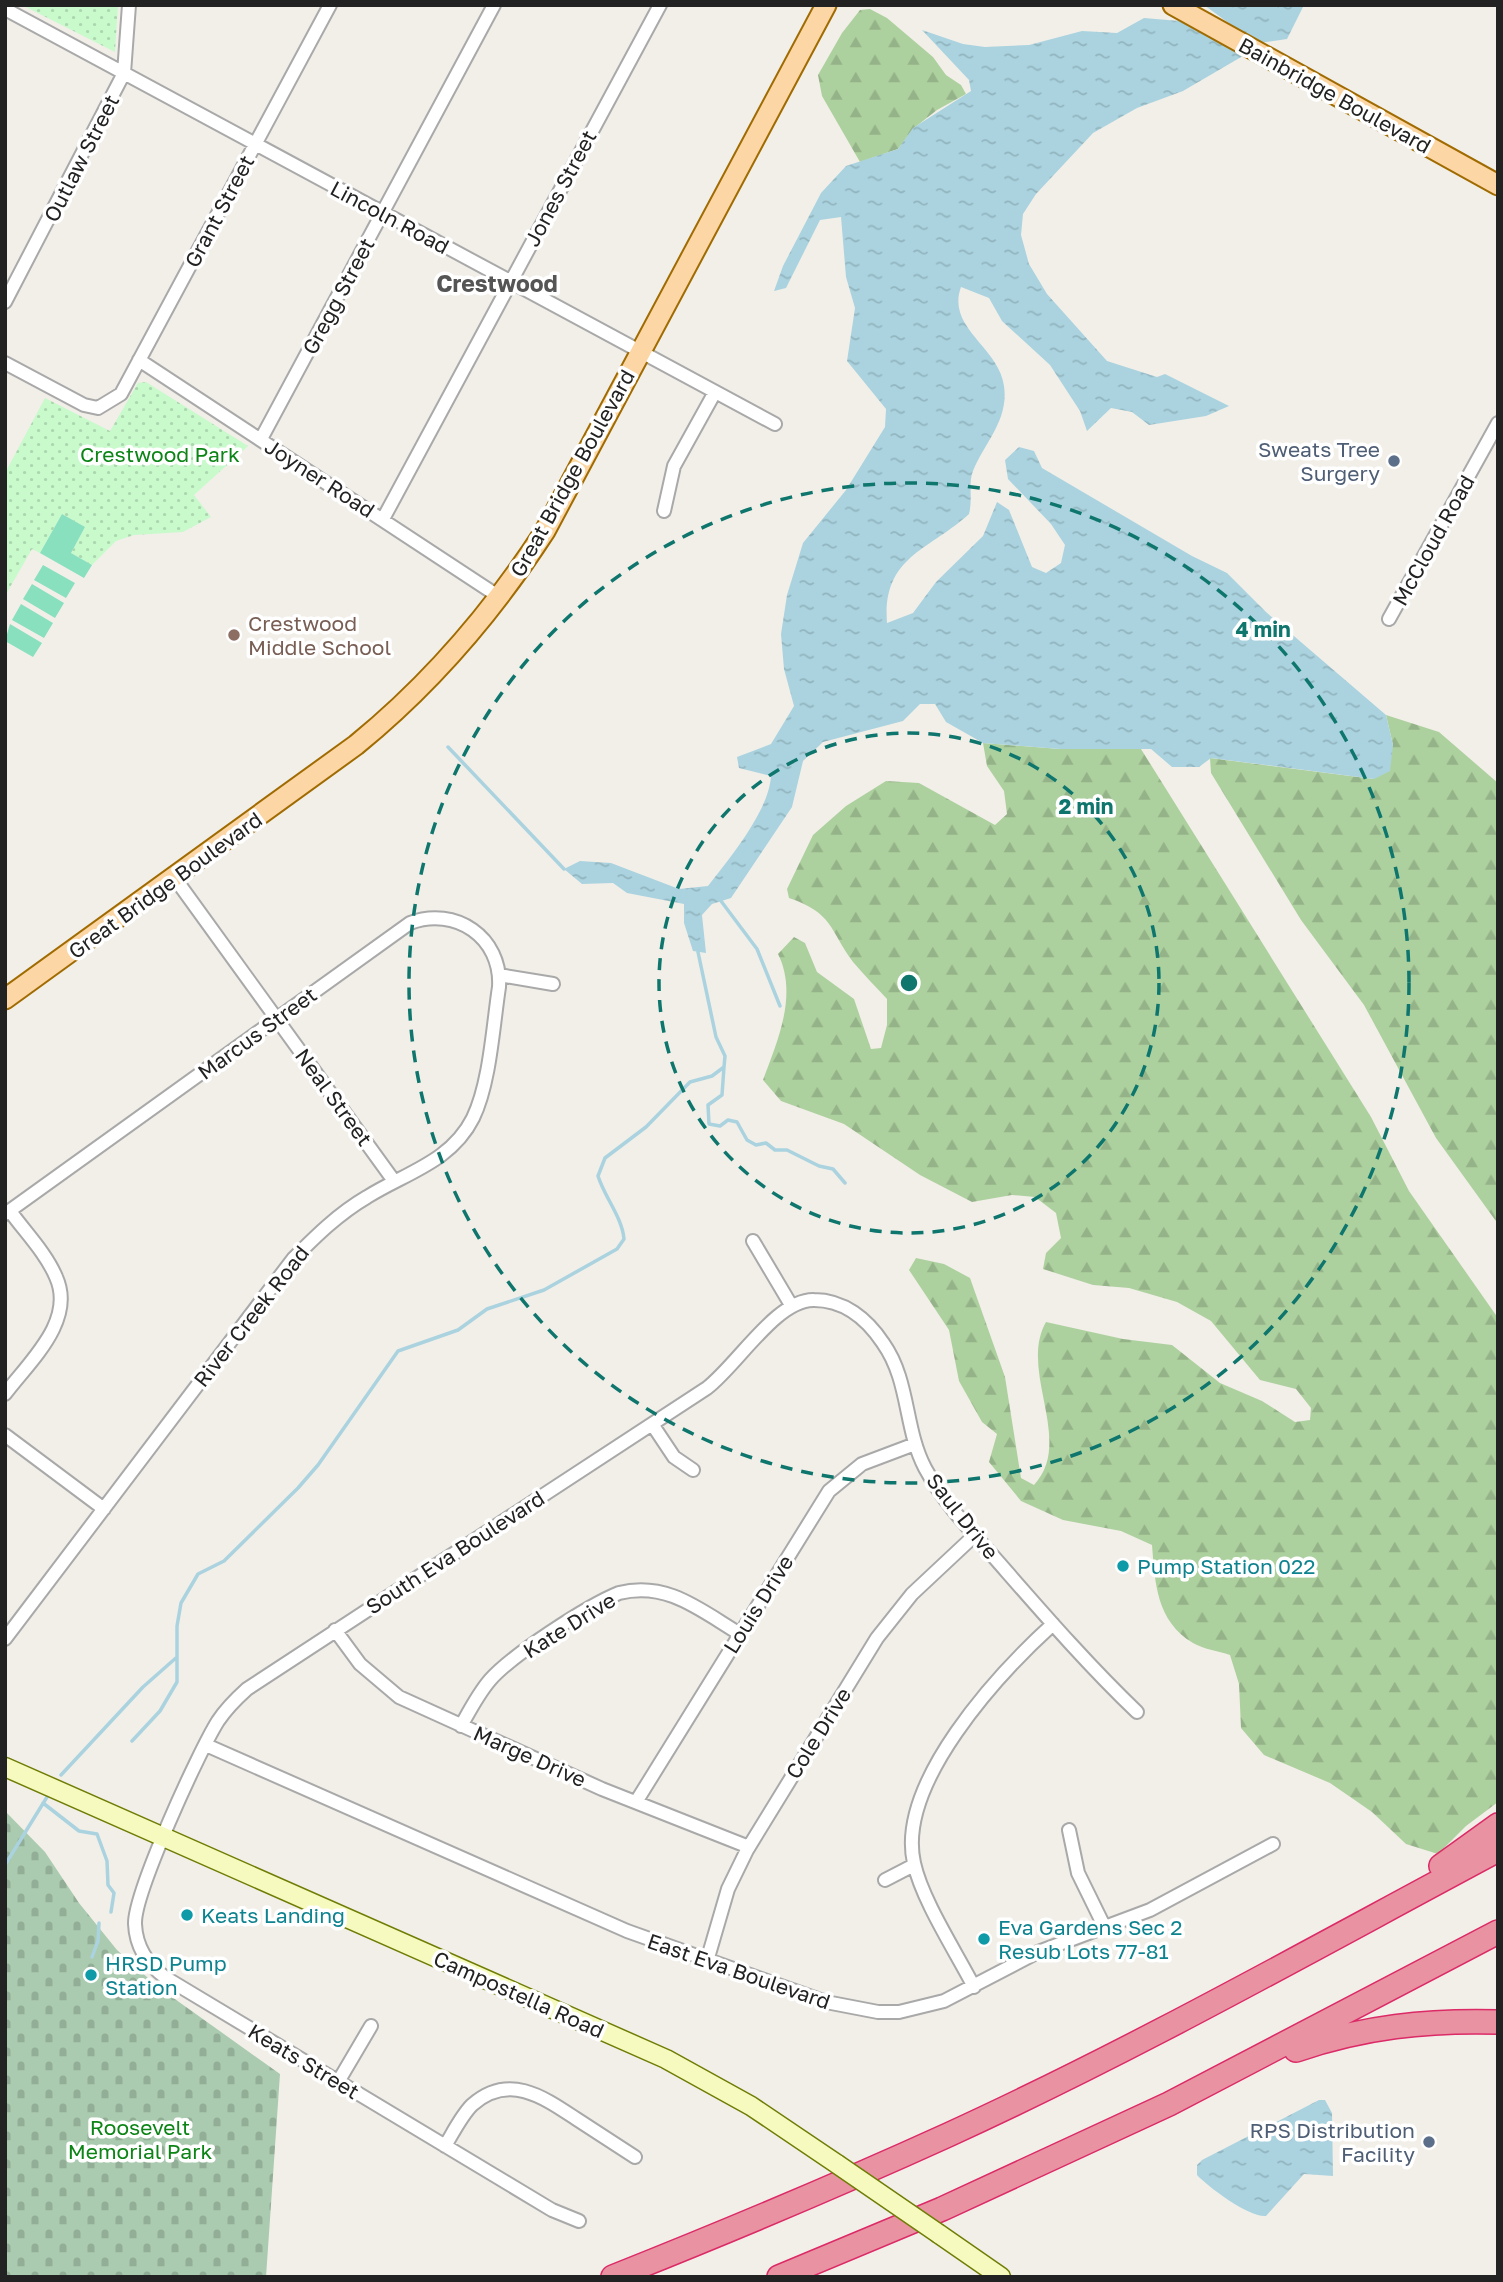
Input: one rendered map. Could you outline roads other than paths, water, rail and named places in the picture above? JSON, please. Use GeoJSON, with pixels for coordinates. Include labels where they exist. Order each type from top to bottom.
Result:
{"type":"FeatureCollection","features":[{"type":"Feature","properties":{"kind":"highway"},"geometry":{"type":"LineString","coordinates":[[1189,2015],[1410,1885],[1498,1825]]}},
{"type":"Feature","properties":{"kind":"highway"},"geometry":{"type":"LineString","coordinates":[[612,2277],[950,2134],[1189,2015],[1498,1850]]}},
{"type":"Feature","properties":{"kind":"highway"},"geometry":{"type":"LineString","coordinates":[[779,2277],[1065,2155],[1237,2069],[1498,1932]]}},
{"type":"Feature","properties":{"kind":"highway"},"geometry":{"type":"LineString","coordinates":[[1237,2069],[1359,2031],[1421,2022],[1498,2022]]}},
{"type":"Feature","properties":{"kind":"main road","name":"Great Bridge Boulevard"},"geometry":{"type":"LineString","coordinates":[[5,999],[325,769],[396,713],[436,674],[501,598],[545,531],[826,5]]}},
{"type":"Feature","properties":{"kind":"main road","name":"Bainbridge Boulevard"},"geometry":{"type":"LineString","coordinates":[[1173,5],[1498,185]]}},
{"type":"Feature","properties":{"kind":"main road","name":"Campostella Road"},"geometry":{"type":"LineString","coordinates":[[5,1767],[677,2065],[751,2106],[1001,2277]]}},
{"type":"Feature","properties":{"kind":"street","name":"Outlaw Street"},"geometry":{"type":"LineString","coordinates":[[5,302],[124,73],[129,5]]}},
{"type":"Feature","properties":{"kind":"street","name":"Grant Street"},"geometry":{"type":"LineString","coordinates":[[5,363],[84,405],[99,408],[121,394],[330,5]]}},
{"type":"Feature","properties":{"kind":"street","name":"Gregg Street"},"geometry":{"type":"LineString","coordinates":[[261,439],[494,5]]}},
{"type":"Feature","properties":{"kind":"street","name":"Jones Street"},"geometry":{"type":"LineString","coordinates":[[383,519],[660,5]]}},
{"type":"Feature","properties":{"kind":"street","name":"Lincoln Road"},"geometry":{"type":"LineString","coordinates":[[5,9],[775,424]]}},
{"type":"Feature","properties":{"kind":"street","name":"Joyner Road"},"geometry":{"type":"LineString","coordinates":[[139,360],[501,598]]}},
{"type":"Feature","properties":{"kind":"street"},"geometry":{"type":"LineString","coordinates":[[664,511],[674,466],[715,392]]}},
{"type":"Feature","properties":{"kind":"street","name":"McCloud Road"},"geometry":{"type":"LineString","coordinates":[[1389,619],[1498,423]]}},
{"type":"Feature","properties":{"kind":"street","name":"Neal Street"},"geometry":{"type":"LineString","coordinates":[[174,877],[394,1181]]}},
{"type":"Feature","properties":{"kind":"street","name":"Marcus Street"},"geometry":{"type":"LineString","coordinates":[[8,1212],[398,931],[426,919],[457,921],[479,933],[496,960],[499,975]]}},
{"type":"Feature","properties":{"kind":"street"},"geometry":{"type":"LineString","coordinates":[[499,975],[553,984]]}},
{"type":"Feature","properties":{"kind":"street","name":"River Creek Road"},"geometry":{"type":"LineString","coordinates":[[5,1639],[293,1259],[333,1220],[394,1181],[437,1160],[473,1118],[480,1100],[499,975]]}},
{"type":"Feature","properties":{"kind":"street"},"geometry":{"type":"LineString","coordinates":[[5,1394],[53,1330],[61,1300],[56,1277],[8,1212]]}},
{"type":"Feature","properties":{"kind":"street"},"geometry":{"type":"LineString","coordinates":[[753,1241],[791,1305]]}},
{"type":"Feature","properties":{"kind":"street","name":"Saul Drive"},"geometry":{"type":"LineString","coordinates":[[791,1305],[812,1300],[826,1301],[856,1313],[872,1328],[898,1371],[915,1444],[934,1485],[1053,1624],[1137,1712]]}},
{"type":"Feature","properties":{"kind":"street","name":"South Eva Boulevard"},"geometry":{"type":"LineString","coordinates":[[164,1836],[218,1721],[247,1689],[722,1377],[769,1324],[791,1305]]}},
{"type":"Feature","properties":{"kind":"street"},"geometry":{"type":"LineString","coordinates":[[652,1424],[674,1457],[693,1470]]}},
{"type":"Feature","properties":{"kind":"street"},"geometry":{"type":"LineString","coordinates":[[5,1435],[104,1509]]}},
{"type":"Feature","properties":{"kind":"street","name":"Louis Drive"},"geometry":{"type":"LineString","coordinates":[[636,1802],[829,1491],[862,1464],[915,1444]]}},
{"type":"Feature","properties":{"kind":"street","name":"Cole Drive"},"geometry":{"type":"LineString","coordinates":[[706,1961],[728,1889],[749,1847],[877,1638],[912,1594],[975,1535]]}},
{"type":"Feature","properties":{"kind":"street","name":"Kate Drive"},"geometry":{"type":"LineString","coordinates":[[461,1726],[481,1692],[500,1670],[520,1654],[619,1593],[634,1589],[667,1592],[740,1634]]}},
{"type":"Feature","properties":{"kind":"street"},"geometry":{"type":"LineString","coordinates":[[974,1987],[914,1865],[911,1828],[925,1786],[989,1688],[1053,1624]]}},
{"type":"Feature","properties":{"kind":"street","name":"Marge Drive"},"geometry":{"type":"LineString","coordinates":[[335,1630],[360,1664],[386,1689],[461,1726],[636,1802],[749,1847]]}},
{"type":"Feature","properties":{"kind":"street","name":"East Eva Boulevard"},"geometry":{"type":"LineString","coordinates":[[206,1745],[627,1931],[826,2003],[878,2012],[925,2007],[974,1987],[1038,1952],[1150,1910],[1273,1844]]}},
{"type":"Feature","properties":{"kind":"street"},"geometry":{"type":"LineString","coordinates":[[1069,1830],[1078,1873],[1105,1928]]}},
{"type":"Feature","properties":{"kind":"street","name":"Keats Street"},"geometry":{"type":"LineString","coordinates":[[164,1836],[135,1914],[137,1936],[150,1964],[166,1978],[338,2082],[552,2210],[579,2221]]}},
{"type":"Feature","properties":{"kind":"street"},"geometry":{"type":"LineString","coordinates":[[885,1880],[914,1865]]}},
{"type":"Feature","properties":{"kind":"street"},"geometry":{"type":"LineString","coordinates":[[338,2082],[371,2026]]}},
{"type":"Feature","properties":{"kind":"street"},"geometry":{"type":"LineString","coordinates":[[445,2146],[464,2115],[481,2099],[497,2091],[519,2089],[539,2094],[635,2157]]}},
{"type":"Feature","properties":{"kind":"water"},"geometry":{"type":"Polygon","coordinates":[[[1204,5],[1304,5],[1287,39],[1259,43],[1248,53],[1183,91],[1137,108],[1093,133],[1036,194],[1023,214],[1021,235],[1029,264],[1047,294],[1107,361],[1157,377],[1165,374],[1229,406],[1206,416],[1149,425],[1132,412],[1111,408],[1087,431],[1080,411],[1050,365],[1002,321],[989,298],[961,287],[958,301],[961,314],[1000,372],[1005,398],[1003,410],[973,471],[969,514],[900,569],[892,583],[887,601],[887,623],[913,613],[936,582],[983,536],[997,502],[1009,510],[1032,567],[1046,573],[1061,563],[1065,545],[1051,524],[1008,479],[1005,460],[1019,447],[1034,451],[1042,468],[1192,556],[1227,573],[1266,612],[1386,715],[1393,745],[1390,771],[1374,779],[1211,758],[1199,767],[1172,767],[1151,749],[1060,749],[983,743],[946,722],[935,704],[920,704],[903,721],[823,742],[803,761],[792,807],[731,898],[712,904],[702,915],[706,953],[693,951],[684,923],[684,904],[627,893],[613,883],[582,884],[564,869],[580,861],[611,863],[679,889],[708,886],[747,834],[769,790],[771,776],[739,768],[737,757],[771,744],[794,706],[784,669],[781,634],[787,595],[803,543],[846,490],[885,427],[886,409],[847,361],[855,308],[846,277],[841,217],[820,220],[786,288],[774,291],[783,266],[821,193],[846,166],[898,149],[913,128],[971,91],[969,80],[922,30],[963,44],[985,47],[1029,45],[1082,31],[1117,33],[1144,18],[1179,21],[1239,51],[1248,37],[1204,5]]]}},
{"type":"Feature","properties":{"kind":"water"},"geometry":{"type":"Polygon","coordinates":[[[1319,2100],[1325,2100],[1332,2113],[1333,2176],[1304,2174],[1266,2216],[1240,2207],[1219,2194],[1197,2175],[1197,2165],[1202,2160],[1319,2100]]]}},
{"type":"Feature","properties":{"kind":"waterway"},"geometry":{"type":"LineString","coordinates":[[448,747],[564,869]]}},
{"type":"Feature","properties":{"kind":"waterway"},"geometry":{"type":"LineString","coordinates":[[721,901],[757,949],[780,1006]]}},
{"type":"Feature","properties":{"kind":"waterway"},"geometry":{"type":"LineString","coordinates":[[132,1741],[160,1711],[177,1682],[177,1626],[181,1603],[198,1574],[224,1561],[298,1488],[318,1465],[398,1351],[458,1330],[487,1309],[544,1290],[617,1249],[624,1239],[623,1231],[598,1176],[605,1158],[646,1127],[690,1082],[712,1076],[724,1067],[725,1056],[716,1037],[698,952]]}},
{"type":"Feature","properties":{"kind":"waterway"},"geometry":{"type":"LineString","coordinates":[[724,1067],[722,1095],[708,1105],[709,1124],[720,1126],[728,1120],[737,1122],[747,1140],[756,1145],[766,1143],[775,1150],[787,1150],[819,1166],[833,1169],[845,1183]]}},
{"type":"Feature","properties":{"kind":"waterway"},"geometry":{"type":"LineString","coordinates":[[61,1775],[143,1687],[177,1657]]}},
{"type":"Feature","properties":{"kind":"waterway"},"geometry":{"type":"LineString","coordinates":[[5,1865],[47,1797]]}},
{"type":"Feature","properties":{"kind":"waterway"},"geometry":{"type":"LineString","coordinates":[[43,1803],[79,1831],[97,1834],[107,1861],[108,1885],[114,1893],[111,1912]]}},
{"type":"Feature","properties":{"kind":"waterway"},"geometry":{"type":"LineString","coordinates":[[92,1957],[98,1941],[99,1923]]}},
{"type":"Feature","properties":{"kind":"place","name":"Sweats Tree Surgery"},"geometry":{"type":"Point","coordinates":[1394,461]}},
{"type":"Feature","properties":{"kind":"place","name":"Crestwood Middle School"},"geometry":{"type":"Point","coordinates":[234,635]}},
{"type":"Feature","properties":{"kind":"place","name":"Pump Station 022"},"geometry":{"type":"Point","coordinates":[1123,1566]}},
{"type":"Feature","properties":{"kind":"place","name":"Keats Landing"},"geometry":{"type":"Point","coordinates":[187,1915]}},
{"type":"Feature","properties":{"kind":"place","name":"Eva Gardens Sec 2 Resub Lots 77-81"},"geometry":{"type":"Point","coordinates":[984,1939]}},
{"type":"Feature","properties":{"kind":"place","name":"HRSD Pump Station"},"geometry":{"type":"Point","coordinates":[91,1975]}},
{"type":"Feature","properties":{"kind":"place","name":"RPS Distribution Facility"},"geometry":{"type":"Point","coordinates":[1429,2142]}},
{"type":"Feature","properties":{"kind":"district","name":"Crestwood"},"geometry":{"type":"Point","coordinates":[497,283]}},
{"type":"Feature","properties":{"kind":"park label","name":"Crestwood Park"},"geometry":{"type":"Point","coordinates":[160,454]}},
{"type":"Feature","properties":{"kind":"park label","name":"Roosevelt Memorial Park"},"geometry":{"type":"Point","coordinates":[140,2139]}}]}
